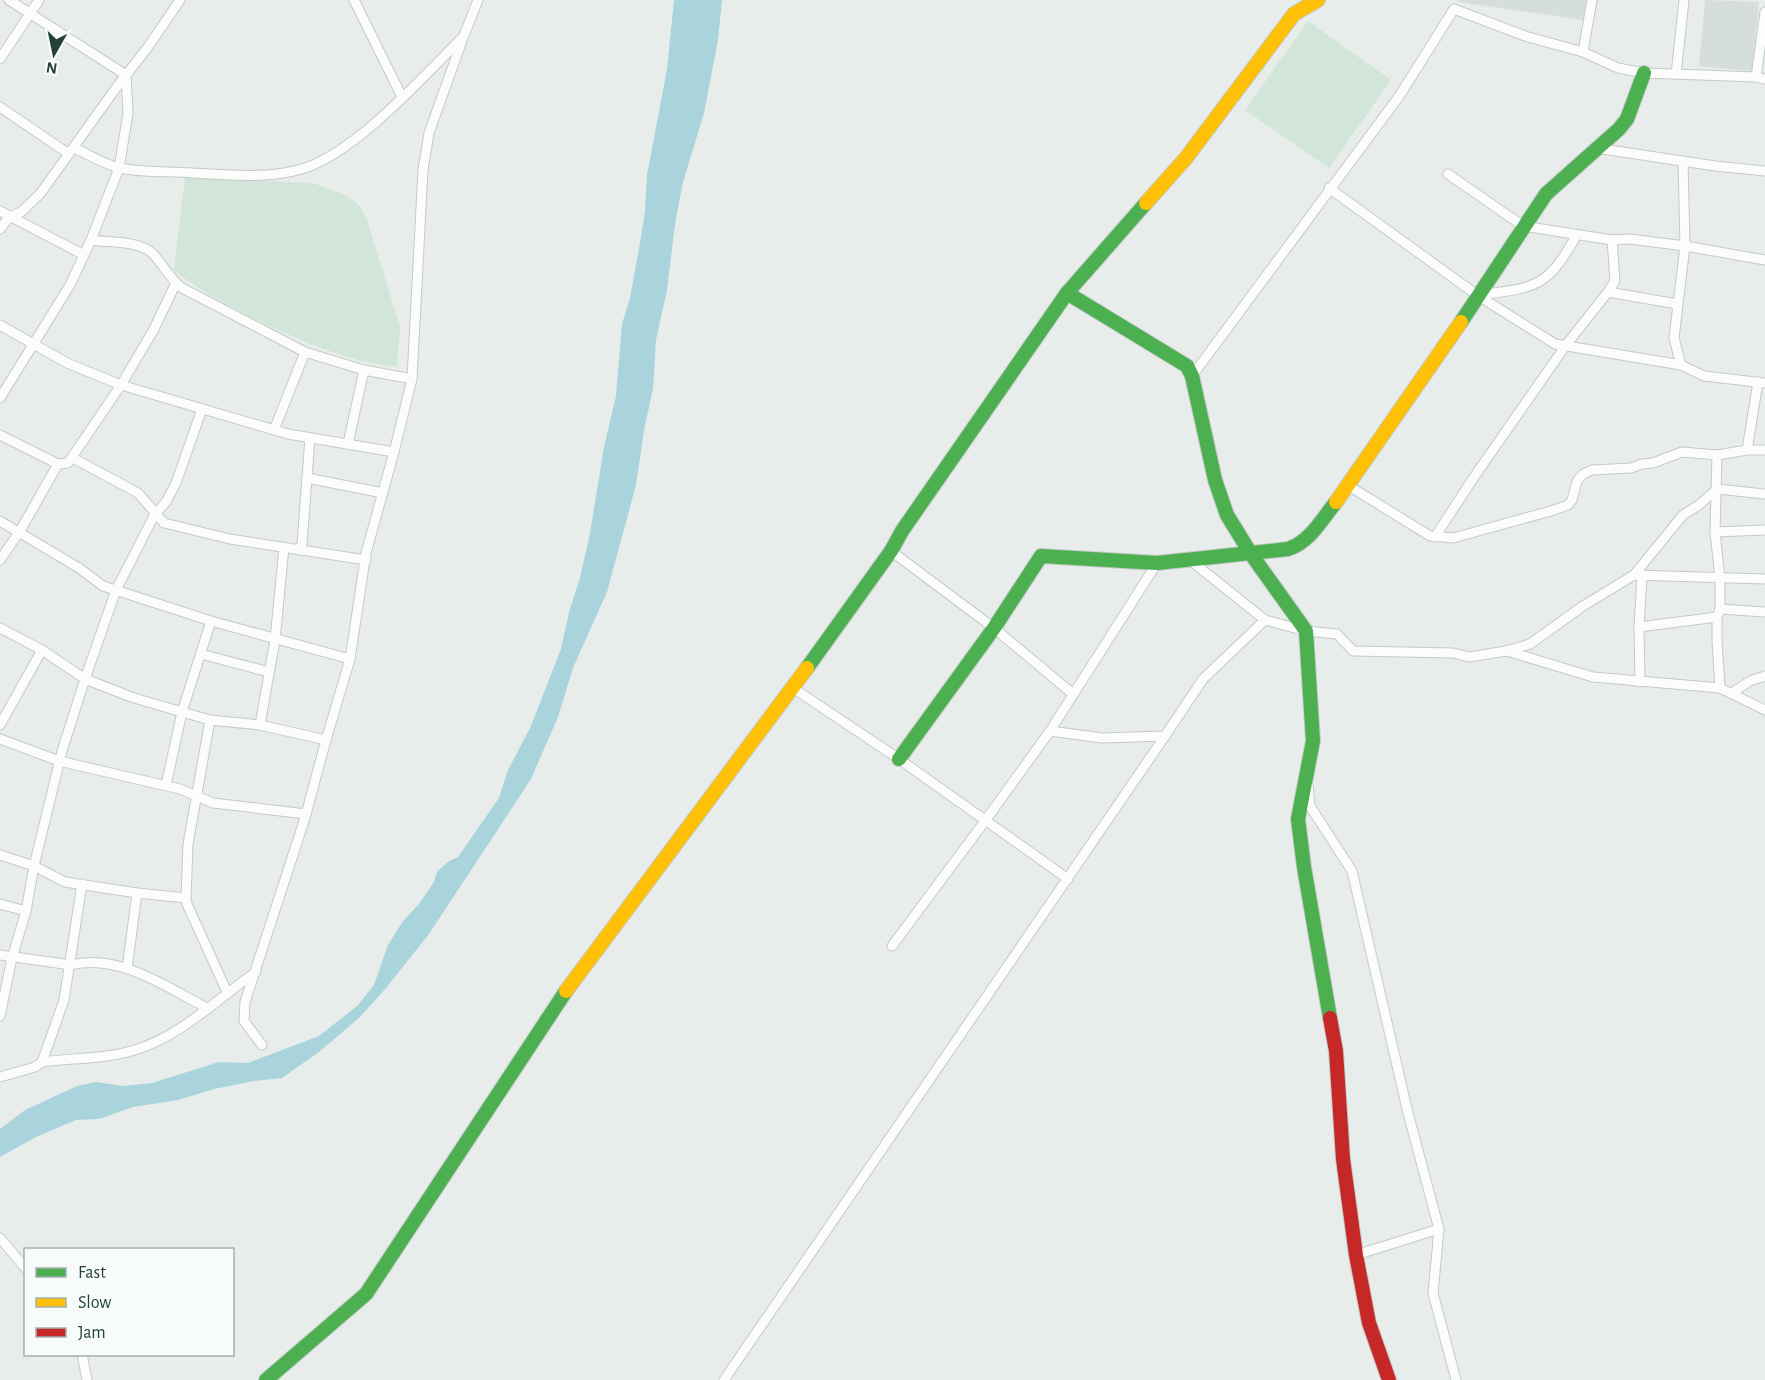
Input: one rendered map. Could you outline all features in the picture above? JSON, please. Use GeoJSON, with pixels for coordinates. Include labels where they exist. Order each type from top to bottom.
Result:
{"type":"FeatureCollection","features":[{"type":"Feature","properties":{"kind":"street"},"geometry":{"type":"LineString","coordinates":[[9,0],[126,75]]}},
{"type":"Feature","properties":{"kind":"street"},"geometry":{"type":"LineString","coordinates":[[0,59],[39,0]]}},
{"type":"Feature","properties":{"kind":"street"},"geometry":{"type":"LineString","coordinates":[[0,229],[9,217],[21,212],[34,200],[148,47],[180,0]]}},
{"type":"Feature","properties":{"kind":"street"},"geometry":{"type":"LineString","coordinates":[[354,0],[402,97]]}},
{"type":"Feature","properties":{"kind":"street"},"geometry":{"type":"LineString","coordinates":[[262,1046],[244,1021],[245,1002],[306,814],[350,659],[366,553],[412,380],[423,170],[429,133],[462,38],[478,0]]}},
{"type":"Feature","properties":{"kind":"street"},"geometry":{"type":"LineString","coordinates":[[266,1380],[366,1294],[566,991],[793,688],[891,551],[902,531],[1067,293],[1186,158],[1294,14],[1318,0]]}},
{"type":"Feature","properties":{"kind":"street"},"geometry":{"type":"LineString","coordinates":[[1583,52],[1592,0]]}},
{"type":"Feature","properties":{"kind":"street"},"geometry":{"type":"LineString","coordinates":[[1676,74],[1684,0]]}},
{"type":"Feature","properties":{"kind":"street"},"geometry":{"type":"LineString","coordinates":[[1192,376],[1400,95],[1454,9],[1525,36],[1583,52],[1618,68],[1644,73],[1760,78],[1765,12]]}},
{"type":"Feature","properties":{"kind":"street"},"geometry":{"type":"LineString","coordinates":[[0,107],[72,151],[119,168],[247,176],[273,174],[303,168],[346,145],[402,97],[462,38]]}},
{"type":"Feature","properties":{"kind":"street"},"geometry":{"type":"LineString","coordinates":[[899,759],[994,628],[1041,556],[1157,563],[1251,554],[1297,546],[1308,537],[1349,486],[1546,194],[1596,148],[1614,136],[1627,119],[1644,73]]}},
{"type":"Feature","properties":{"kind":"street"},"geometry":{"type":"LineString","coordinates":[[0,398],[70,285],[119,168],[128,113],[126,75]]}},
{"type":"Feature","properties":{"kind":"street"},"geometry":{"type":"LineString","coordinates":[[1596,148],[1765,171]]}},
{"type":"Feature","properties":{"kind":"street"},"geometry":{"type":"LineString","coordinates":[[1681,365],[1674,338],[1685,246],[1683,161]]}},
{"type":"Feature","properties":{"kind":"street"},"geometry":{"type":"LineString","coordinates":[[1448,174],[1523,226],[1576,236],[1612,240],[1630,239],[1685,246],[1765,260]]}},
{"type":"Feature","properties":{"kind":"street"},"geometry":{"type":"LineString","coordinates":[[1329,188],[1477,295],[1555,344],[1681,365],[1704,376],[1762,383],[1747,450]]}},
{"type":"Feature","properties":{"kind":"street"},"geometry":{"type":"LineString","coordinates":[[0,212],[84,255]]}},
{"type":"Feature","properties":{"kind":"street"},"geometry":{"type":"LineString","coordinates":[[1477,295],[1522,289],[1546,278],[1562,262],[1576,236]]}},
{"type":"Feature","properties":{"kind":"street"},"geometry":{"type":"LineString","coordinates":[[90,240],[144,248],[153,254],[176,283],[305,352],[364,370],[412,380]]}},
{"type":"Feature","properties":{"kind":"street"},"geometry":{"type":"LineString","coordinates":[[1435,537],[1566,345],[1608,292],[1615,280],[1612,240]]}},
{"type":"Feature","properties":{"kind":"street"},"geometry":{"type":"LineString","coordinates":[[0,435],[58,464],[68,463],[121,385],[153,331],[176,283]]}},
{"type":"Feature","properties":{"kind":"street"},"geometry":{"type":"LineString","coordinates":[[1608,292],[1677,304]]}},
{"type":"Feature","properties":{"kind":"street"},"geometry":{"type":"LineString","coordinates":[[1067,293],[1187,366],[1192,376],[1215,480],[1227,515],[1251,554],[1306,631],[1313,741],[1299,819],[1300,831],[1304,867],[1336,1051],[1343,1159],[1356,1255],[1369,1323],[1389,1380]]}},
{"type":"Feature","properties":{"kind":"street"},"geometry":{"type":"LineString","coordinates":[[0,325],[67,363],[121,385],[273,430],[394,452]]}},
{"type":"Feature","properties":{"kind":"street"},"geometry":{"type":"LineString","coordinates":[[273,430],[305,352]]}},
{"type":"Feature","properties":{"kind":"street"},"geometry":{"type":"LineString","coordinates":[[348,444],[364,370]]}},
{"type":"Feature","properties":{"kind":"street"},"geometry":{"type":"LineString","coordinates":[[0,1016],[59,761],[85,679],[116,590],[155,514],[166,502],[176,483],[202,409]]}},
{"type":"Feature","properties":{"kind":"street"},"geometry":{"type":"LineString","coordinates":[[299,550],[302,544],[310,438]]}},
{"type":"Feature","properties":{"kind":"street"},"geometry":{"type":"LineString","coordinates":[[1349,486],[1417,529],[1435,537],[1453,538],[1563,507],[1572,500],[1575,485],[1583,474],[1592,470],[1631,468],[1653,463],[1682,452],[1717,455],[1747,450],[1765,450]]}},
{"type":"Feature","properties":{"kind":"street"},"geometry":{"type":"LineString","coordinates":[[1717,455],[1715,532],[1720,578],[1717,641],[1720,688]]}},
{"type":"Feature","properties":{"kind":"street"},"geometry":{"type":"LineString","coordinates":[[73,458],[138,493],[164,523],[230,539],[366,560]]}},
{"type":"Feature","properties":{"kind":"street"},"geometry":{"type":"LineString","coordinates":[[0,560],[20,531],[58,464]]}},
{"type":"Feature","properties":{"kind":"street"},"geometry":{"type":"LineString","coordinates":[[307,478],[383,493]]}},
{"type":"Feature","properties":{"kind":"street"},"geometry":{"type":"LineString","coordinates":[[1190,560],[1265,620],[1306,631],[1337,634],[1353,651],[1453,653],[1469,657],[1506,651],[1530,644],[1583,606],[1638,576],[1683,514],[1699,505],[1717,489],[1765,494]]}},
{"type":"Feature","properties":{"kind":"street"},"geometry":{"type":"LineString","coordinates":[[0,521],[79,568],[97,582],[116,590],[275,640],[350,659]]}},
{"type":"Feature","properties":{"kind":"street"},"geometry":{"type":"LineString","coordinates":[[1715,532],[1765,530]]}},
{"type":"Feature","properties":{"kind":"street"},"geometry":{"type":"LineString","coordinates":[[260,725],[275,640],[284,547]]}},
{"type":"Feature","properties":{"kind":"street"},"geometry":{"type":"LineString","coordinates":[[891,551],[994,628],[1073,694]]}},
{"type":"Feature","properties":{"kind":"street"},"geometry":{"type":"LineString","coordinates":[[892,946],[1050,731],[1157,563]]}},
{"type":"Feature","properties":{"kind":"street"},"geometry":{"type":"LineString","coordinates":[[1638,576],[1765,579]]}},
{"type":"Feature","properties":{"kind":"street"},"geometry":{"type":"LineString","coordinates":[[1638,576],[1640,682]]}},
{"type":"Feature","properties":{"kind":"street"},"geometry":{"type":"LineString","coordinates":[[1639,627],[1719,613],[1765,612]]}},
{"type":"Feature","properties":{"kind":"street"},"geometry":{"type":"LineString","coordinates":[[724,1380],[1203,679],[1265,620]]}},
{"type":"Feature","properties":{"kind":"street"},"geometry":{"type":"LineString","coordinates":[[166,786],[182,712],[211,621]]}},
{"type":"Feature","properties":{"kind":"street"},"geometry":{"type":"LineString","coordinates":[[0,628],[42,650],[85,679],[134,698],[210,720],[260,725],[326,740]]}},
{"type":"Feature","properties":{"kind":"street"},"geometry":{"type":"LineString","coordinates":[[0,725],[42,650]]}},
{"type":"Feature","properties":{"kind":"street"},"geometry":{"type":"LineString","coordinates":[[1506,651],[1593,677],[1720,688],[1765,710]]}},
{"type":"Feature","properties":{"kind":"street"},"geometry":{"type":"LineString","coordinates":[[201,654],[269,672]]}},
{"type":"Feature","properties":{"kind":"street"},"geometry":{"type":"LineString","coordinates":[[1732,693],[1750,681],[1765,676]]}},
{"type":"Feature","properties":{"kind":"street"},"geometry":{"type":"LineString","coordinates":[[793,688],[899,759],[1068,879]]}},
{"type":"Feature","properties":{"kind":"street"},"geometry":{"type":"LineString","coordinates":[[210,720],[188,844],[186,898],[227,992]]}},
{"type":"Feature","properties":{"kind":"street"},"geometry":{"type":"LineString","coordinates":[[1050,731],[1102,738],[1165,736]]}},
{"type":"Feature","properties":{"kind":"street"},"geometry":{"type":"LineString","coordinates":[[0,739],[59,761],[166,786],[213,803],[306,814]]}},
{"type":"Feature","properties":{"kind":"street"},"geometry":{"type":"LineString","coordinates":[[1307,773],[1310,806],[1352,871],[1408,1113],[1439,1229],[1433,1293],[1456,1380]]}},
{"type":"Feature","properties":{"kind":"street"},"geometry":{"type":"LineString","coordinates":[[0,855],[34,866],[58,880],[137,893],[186,898]]}},
{"type":"Feature","properties":{"kind":"street"},"geometry":{"type":"LineString","coordinates":[[42,1062],[63,1005],[82,884]]}},
{"type":"Feature","properties":{"kind":"street"},"geometry":{"type":"LineString","coordinates":[[127,969],[137,893]]}},
{"type":"Feature","properties":{"kind":"street"},"geometry":{"type":"LineString","coordinates":[[0,904],[26,910]]}},
{"type":"Feature","properties":{"kind":"street"},"geometry":{"type":"LineString","coordinates":[[0,955],[71,965],[82,962],[108,964],[141,974],[207,1008]]}},
{"type":"Feature","properties":{"kind":"street"},"geometry":{"type":"LineString","coordinates":[[0,1077],[35,1067],[42,1062],[114,1055],[136,1049],[183,1026],[256,972]]}},
{"type":"Feature","properties":{"kind":"street"},"geometry":{"type":"LineString","coordinates":[[1356,1255],[1439,1229]]}},
{"type":"Feature","properties":{"kind":"street"},"geometry":{"type":"LineString","coordinates":[[0,1238],[24,1267]]}},
{"type":"Feature","properties":{"kind":"street"},"geometry":{"type":"LineString","coordinates":[[81,1356],[87,1380]]}},
{"type":"Feature","properties":{"kind":"shaded area"},"geometry":{"type":"Polygon","coordinates":[[[1458,0],[1586,0],[1583,20],[1457,2],[1458,0]]]}},
{"type":"Feature","properties":{"kind":"shaded area"},"geometry":{"type":"Polygon","coordinates":[[[1705,0],[1759,2],[1752,71],[1699,66],[1705,0]]]}},
{"type":"Feature","properties":{"kind":"green space"},"geometry":{"type":"Polygon","coordinates":[[[1308,21],[1391,80],[1329,168],[1245,110],[1308,21]]]}},
{"type":"Feature","properties":{"kind":"green space"},"geometry":{"type":"Polygon","coordinates":[[[185,177],[313,183],[343,194],[358,204],[366,217],[400,327],[397,367],[358,360],[303,341],[249,316],[191,283],[174,270],[185,177]]]}},
{"type":"Feature","properties":{"kind":"water"},"geometry":{"type":"Polygon","coordinates":[[[674,0],[722,0],[718,40],[704,113],[683,182],[675,224],[667,290],[656,340],[653,389],[636,485],[607,592],[573,668],[558,717],[531,779],[429,934],[360,1017],[319,1052],[282,1078],[254,1081],[214,1089],[178,1100],[133,1107],[99,1119],[76,1120],[36,1137],[0,1157],[0,1129],[25,1110],[77,1086],[96,1082],[123,1086],[152,1083],[219,1062],[248,1063],[319,1036],[357,1006],[374,985],[388,945],[403,921],[419,904],[434,882],[437,872],[449,861],[458,857],[499,798],[508,770],[530,728],[561,649],[590,533],[604,447],[616,396],[622,324],[630,298],[640,243],[647,175],[667,69],[674,0]]]}},
{"type":"Feature","properties":{"kind":"traffic: fast"},"geometry":{"type":"LineString","coordinates":[[1461,322],[1546,194],[1619,129],[1627,119],[1644,73]]}},
{"type":"Feature","properties":{"kind":"traffic: fast"},"geometry":{"type":"LineString","coordinates":[[807,668],[891,551],[902,531],[1067,293],[1146,203]]}},
{"type":"Feature","properties":{"kind":"traffic: fast"},"geometry":{"type":"LineString","coordinates":[[1067,293],[1187,366],[1192,376],[1215,480],[1227,515],[1251,554],[1306,631],[1313,741],[1298,819],[1330,1018]]}},
{"type":"Feature","properties":{"kind":"traffic: fast"},"geometry":{"type":"LineString","coordinates":[[899,759],[994,628],[1041,556],[1157,563],[1288,549],[1309,536],[1336,502]]}},
{"type":"Feature","properties":{"kind":"traffic: fast"},"geometry":{"type":"LineString","coordinates":[[266,1380],[366,1294],[566,991]]}},
{"type":"Feature","properties":{"kind":"traffic: slow"},"geometry":{"type":"LineString","coordinates":[[1146,203],[1186,158],[1294,14],[1318,0]]}},
{"type":"Feature","properties":{"kind":"traffic: slow"},"geometry":{"type":"LineString","coordinates":[[1336,502],[1461,322]]}},
{"type":"Feature","properties":{"kind":"traffic: slow"},"geometry":{"type":"LineString","coordinates":[[566,991],[807,668]]}},
{"type":"Feature","properties":{"kind":"traffic: jam"},"geometry":{"type":"LineString","coordinates":[[1330,1018],[1336,1051],[1343,1159],[1356,1255],[1369,1323],[1389,1380]]}}]}
